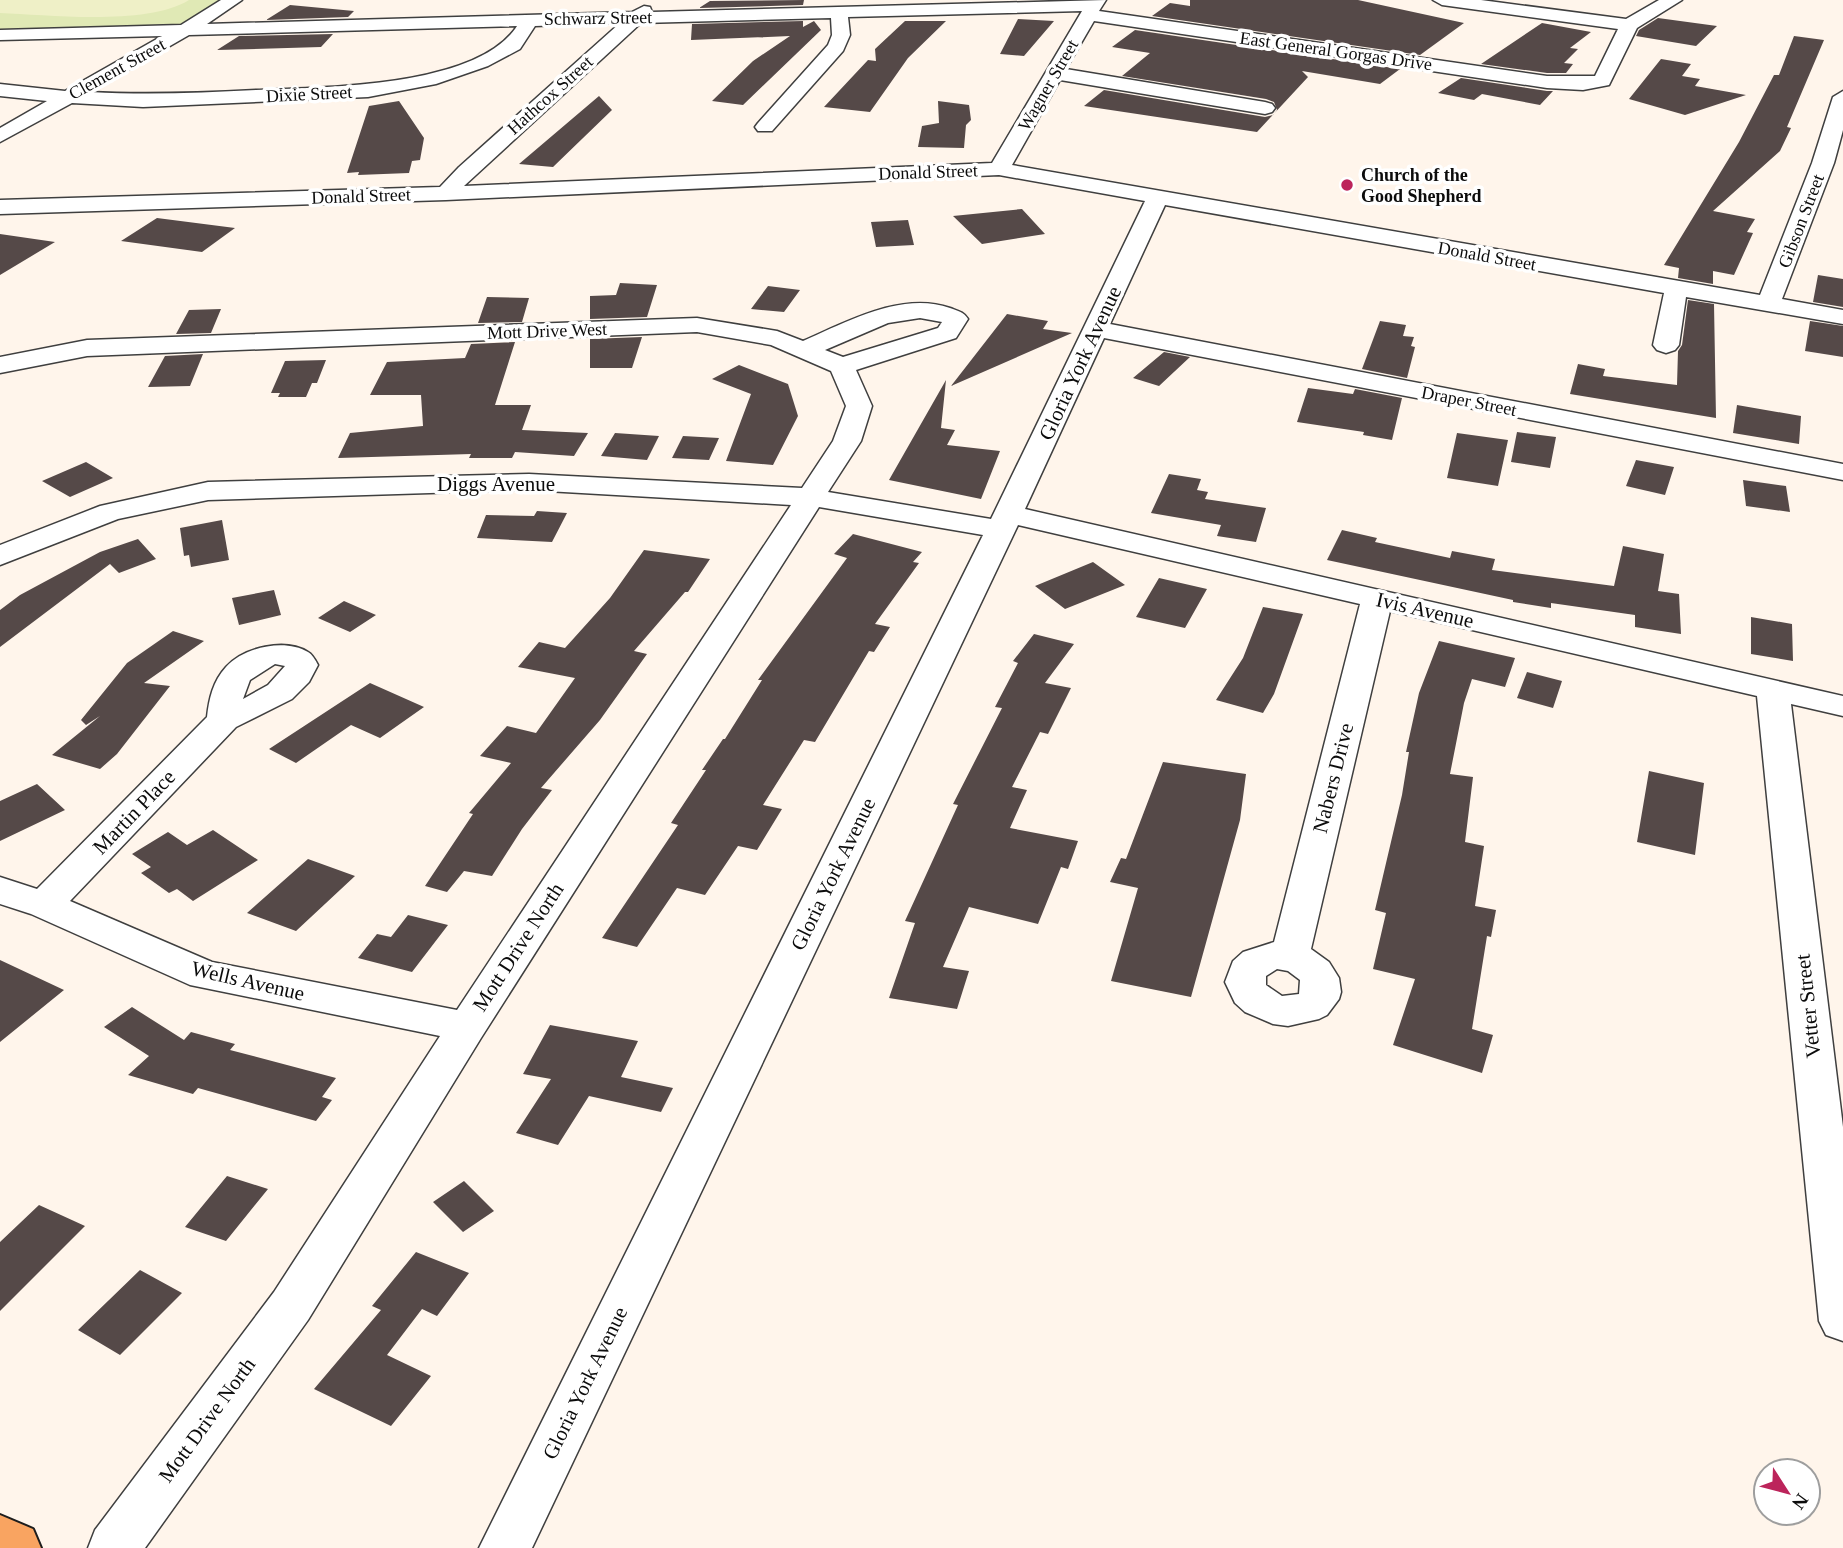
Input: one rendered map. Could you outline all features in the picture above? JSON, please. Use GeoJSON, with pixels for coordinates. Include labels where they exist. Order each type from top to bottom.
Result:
{"type":"FeatureCollection","features":[{"type":"Feature","properties":{"kind":"main road"},"geometry":{"type":"LineString","coordinates":[[0,1542],[12,1548]]}},
{"type":"Feature","properties":{"kind":"street","name":"Clement Street"},"geometry":{"type":"LineString","coordinates":[[0,136],[233,0]]}},
{"type":"Feature","properties":{"kind":"street","name":"Hathcox Street"},"geometry":{"type":"LineString","coordinates":[[446,193],[466,171],[658,0]]}},
{"type":"Feature","properties":{"kind":"street"},"geometry":{"type":"LineString","coordinates":[[1442,0],[1629,25],[1649,11],[1673,0]]}},
{"type":"Feature","properties":{"kind":"street"},"geometry":{"type":"LineString","coordinates":[[411,23],[436,5]]}},
{"type":"Feature","properties":{"kind":"street","name":"Schwarz Street"},"geometry":{"type":"LineString","coordinates":[[0,35],[1094,7]]}},
{"type":"Feature","properties":{"kind":"street","name":"East General Gorgas Drive"},"geometry":{"type":"LineString","coordinates":[[1094,7],[1547,82],[1583,84],[1602,81],[1629,25]]}},
{"type":"Feature","properties":{"kind":"street","name":"Wagner Street"},"geometry":{"type":"LineString","coordinates":[[999,169],[1094,7]]}},
{"type":"Feature","properties":{"kind":"street"},"geometry":{"type":"LineString","coordinates":[[765,127],[837,47],[841,35],[839,12]]}},
{"type":"Feature","properties":{"kind":"street","name":"Dixie Street"},"geometry":{"type":"LineString","coordinates":[[0,90],[143,101],[368,91],[436,78],[481,62],[514,45],[530,20]]}},
{"type":"Feature","properties":{"kind":"street"},"geometry":{"type":"LineString","coordinates":[[1055,73],[1265,108]]}},
{"type":"Feature","properties":{"kind":"street","name":"Gibson Street"},"geometry":{"type":"LineString","coordinates":[[1768,305],[1833,164],[1843,97]]}},
{"type":"Feature","properties":{"kind":"street","name":"Donald Street"},"geometry":{"type":"LineString","coordinates":[[0,207],[446,193],[999,169],[1843,317]]}},
{"type":"Feature","properties":{"kind":"street","name":"Gloria York Avenue"},"geometry":{"type":"LineString","coordinates":[[505,1548],[1004,522],[1158,197]]}},
{"type":"Feature","properties":{"kind":"street"},"geometry":{"type":"LineString","coordinates":[[1666,345],[1677,289]]}},
{"type":"Feature","properties":{"kind":"street"},"geometry":{"type":"LineString","coordinates":[[899,311],[943,311],[956,319],[947,332],[842,366],[804,349],[899,311]]}},
{"type":"Feature","properties":{"kind":"street","name":"Mott Drive West"},"geometry":{"type":"LineString","coordinates":[[0,365],[87,348],[697,325],[777,339],[804,349]]}},
{"type":"Feature","properties":{"kind":"street","name":"Draper Street"},"geometry":{"type":"LineString","coordinates":[[1096,328],[1843,472]]}},
{"type":"Feature","properties":{"kind":"street"},"geometry":{"type":"LineString","coordinates":[[0,342],[69,352]]}},
{"type":"Feature","properties":{"kind":"street","name":"Mott Drive North"},"geometry":{"type":"LineString","coordinates":[[114,1548],[291,1306],[467,1027],[847,441],[859,406],[842,366]]}},
{"type":"Feature","properties":{"kind":"street","name":"Diggs Avenue"},"geometry":{"type":"LineString","coordinates":[[0,556],[110,512],[208,491],[529,482],[809,497],[1004,522]]}},
{"type":"Feature","properties":{"kind":"street","name":"Ivis Avenue"},"geometry":{"type":"LineString","coordinates":[[1004,522],[1377,599],[1843,706]]}},
{"type":"Feature","properties":{"kind":"street","name":"Nabers Drive"},"geometry":{"type":"LineString","coordinates":[[1290,957],[1377,599]]}},
{"type":"Feature","properties":{"kind":"street","name":"Vetter Street"},"geometry":{"type":"LineString","coordinates":[[1773,690],[1843,1321]]}},
{"type":"Feature","properties":{"kind":"street","name":"Martin Place"},"geometry":{"type":"LineString","coordinates":[[44,905],[224,720]]}},
{"type":"Feature","properties":{"kind":"street","name":"Wells Avenue"},"geometry":{"type":"LineString","coordinates":[[0,890],[44,905],[204,975],[467,1027]]}},
{"type":"Feature","properties":{"kind":"green space"},"geometry":{"type":"Polygon","coordinates":[[[0,0],[221,0],[167,35],[0,39],[0,0]]]}},
{"type":"Feature","properties":{"kind":"green space"},"geometry":{"type":"Polygon","coordinates":[[[0,0],[189,0],[149,13],[71,17],[0,13],[0,0]]]}},
{"type":"Feature","properties":{"kind":"building"},"geometry":{"type":"Polygon","coordinates":[[[804,0],[803,5],[699,8],[710,1],[804,0]]]}},
{"type":"Feature","properties":{"kind":"building"},"geometry":{"type":"Polygon","coordinates":[[[1190,0],[1358,0],[1464,23],[1420,55],[1152,16],[1170,3],[1190,6],[1190,0]]]}},
{"type":"Feature","properties":{"kind":"building"},"geometry":{"type":"Polygon","coordinates":[[[290,5],[354,11],[348,17],[266,20],[290,5]]]}},
{"type":"Feature","properties":{"kind":"building"},"geometry":{"type":"Polygon","coordinates":[[[1658,18],[1717,26],[1696,46],[1636,36],[1639,30],[1658,18]]]}},
{"type":"Feature","properties":{"kind":"building"},"geometry":{"type":"Polygon","coordinates":[[[1018,19],[1054,21],[1024,56],[1000,54],[1018,19]]]}},
{"type":"Feature","properties":{"kind":"building"},"geometry":{"type":"Polygon","coordinates":[[[803,21],[803,27],[814,21],[821,30],[743,105],[712,101],[753,61],[790,36],[691,40],[692,24],[803,21]]]}},
{"type":"Feature","properties":{"kind":"building"},"geometry":{"type":"Polygon","coordinates":[[[905,21],[946,21],[908,58],[870,112],[824,107],[868,60],[876,61],[875,49],[905,21]]]}},
{"type":"Feature","properties":{"kind":"building"},"geometry":{"type":"Polygon","coordinates":[[[1542,23],[1591,32],[1570,48],[1578,49],[1564,63],[1573,64],[1566,73],[1481,64],[1542,23]]]}},
{"type":"Feature","properties":{"kind":"building"},"geometry":{"type":"Polygon","coordinates":[[[1135,30],[1400,69],[1380,84],[1302,71],[1308,77],[1277,110],[1274,102],[1266,99],[1122,76],[1150,53],[1112,47],[1135,30]]]}},
{"type":"Feature","properties":{"kind":"building"},"geometry":{"type":"Polygon","coordinates":[[[333,34],[321,47],[217,50],[239,36],[333,34]]]}},
{"type":"Feature","properties":{"kind":"building"},"geometry":{"type":"Polygon","coordinates":[[[1794,36],[1824,40],[1787,127],[1791,128],[1780,151],[1713,211],[1755,219],[1747,232],[1753,233],[1734,275],[1713,271],[1713,284],[1678,278],[1679,268],[1664,265],[1739,142],[1774,75],[1779,75],[1794,36]]]}},
{"type":"Feature","properties":{"kind":"building"},"geometry":{"type":"Polygon","coordinates":[[[1661,59],[1691,64],[1682,76],[1700,79],[1695,86],[1746,95],[1685,115],[1629,99],[1661,59]]]}},
{"type":"Feature","properties":{"kind":"building"},"geometry":{"type":"Polygon","coordinates":[[[1461,78],[1553,91],[1540,105],[1482,94],[1474,100],[1438,93],[1461,78]]]}},
{"type":"Feature","properties":{"kind":"building"},"geometry":{"type":"Polygon","coordinates":[[[1104,90],[1265,117],[1273,115],[1257,132],[1084,106],[1104,90]]]}},
{"type":"Feature","properties":{"kind":"building"},"geometry":{"type":"Polygon","coordinates":[[[599,96],[612,110],[553,167],[519,164],[599,96]]]}},
{"type":"Feature","properties":{"kind":"building"},"geometry":{"type":"Polygon","coordinates":[[[399,101],[424,138],[420,160],[412,161],[409,173],[347,173],[369,106],[399,101]]]}},
{"type":"Feature","properties":{"kind":"building"},"geometry":{"type":"Polygon","coordinates":[[[938,101],[969,105],[971,120],[966,125],[964,148],[918,147],[922,126],[939,123],[938,101]]]}},
{"type":"Feature","properties":{"kind":"building"},"geometry":{"type":"Polygon","coordinates":[[[1022,209],[1045,234],[982,244],[953,216],[1022,209]]]}},
{"type":"Feature","properties":{"kind":"building"},"geometry":{"type":"Polygon","coordinates":[[[157,218],[235,228],[202,252],[121,241],[157,218]]]}},
{"type":"Feature","properties":{"kind":"building"},"geometry":{"type":"Polygon","coordinates":[[[908,220],[914,245],[876,247],[871,222],[908,220]]]}},
{"type":"Feature","properties":{"kind":"building"},"geometry":{"type":"Polygon","coordinates":[[[0,234],[55,242],[0,275],[0,234]]]}},
{"type":"Feature","properties":{"kind":"building"},"geometry":{"type":"Polygon","coordinates":[[[1818,275],[1843,279],[1843,307],[1813,302],[1818,275]]]}},
{"type":"Feature","properties":{"kind":"building"},"geometry":{"type":"Polygon","coordinates":[[[620,283],[657,285],[647,317],[590,319],[590,296],[616,295],[620,283]]]}},
{"type":"Feature","properties":{"kind":"building"},"geometry":{"type":"Polygon","coordinates":[[[768,286],[800,290],[784,312],[751,309],[768,286]]]}},
{"type":"Feature","properties":{"kind":"building"},"geometry":{"type":"Polygon","coordinates":[[[487,297],[529,298],[522,322],[478,323],[487,297]]]}},
{"type":"Feature","properties":{"kind":"building"},"geometry":{"type":"Polygon","coordinates":[[[1688,300],[1714,304],[1716,418],[1570,394],[1578,364],[1605,369],[1603,376],[1677,385],[1678,351],[1682,345],[1688,300]]]}},
{"type":"Feature","properties":{"kind":"building"},"geometry":{"type":"Polygon","coordinates":[[[221,309],[211,333],[176,334],[189,310],[221,309]]]}},
{"type":"Feature","properties":{"kind":"building"},"geometry":{"type":"Polygon","coordinates":[[[1007,314],[1048,321],[1043,329],[1072,333],[951,386],[1007,314]]]}},
{"type":"Feature","properties":{"kind":"building"},"geometry":{"type":"Polygon","coordinates":[[[1380,321],[1406,325],[1403,336],[1414,337],[1411,346],[1415,347],[1407,378],[1362,369],[1380,321]]]}},
{"type":"Feature","properties":{"kind":"building"},"geometry":{"type":"Polygon","coordinates":[[[1810,321],[1843,326],[1843,357],[1805,351],[1810,321]]]}},
{"type":"Feature","properties":{"kind":"building"},"geometry":{"type":"Polygon","coordinates":[[[642,337],[632,368],[590,368],[590,339],[642,337]]]}},
{"type":"Feature","properties":{"kind":"building"},"geometry":{"type":"Polygon","coordinates":[[[515,342],[495,405],[531,405],[522,430],[588,433],[574,456],[515,452],[512,458],[469,458],[471,454],[338,458],[350,433],[423,426],[421,395],[370,395],[387,362],[465,358],[471,344],[515,342]]]}},
{"type":"Feature","properties":{"kind":"building"},"geometry":{"type":"Polygon","coordinates":[[[1164,352],[1190,357],[1159,386],[1133,378],[1164,352]]]}},
{"type":"Feature","properties":{"kind":"building"},"geometry":{"type":"Polygon","coordinates":[[[203,354],[190,386],[148,387],[165,356],[203,354]]]}},
{"type":"Feature","properties":{"kind":"building"},"geometry":{"type":"Polygon","coordinates":[[[326,360],[317,383],[312,383],[306,397],[278,397],[280,393],[271,393],[285,361],[326,360]]]}},
{"type":"Feature","properties":{"kind":"building"},"geometry":{"type":"Polygon","coordinates":[[[739,365],[788,384],[798,416],[773,465],[726,461],[751,394],[712,379],[739,365]]]}},
{"type":"Feature","properties":{"kind":"building"},"geometry":{"type":"Polygon","coordinates":[[[946,380],[941,428],[955,430],[947,445],[1000,451],[981,499],[889,480],[946,380]]]}},
{"type":"Feature","properties":{"kind":"building"},"geometry":{"type":"Polygon","coordinates":[[[1308,388],[1353,394],[1355,389],[1402,398],[1392,440],[1363,435],[1364,432],[1297,422],[1308,388]]]}},
{"type":"Feature","properties":{"kind":"building"},"geometry":{"type":"Polygon","coordinates":[[[1737,405],[1801,416],[1799,444],[1733,433],[1737,405]]]}},
{"type":"Feature","properties":{"kind":"building"},"geometry":{"type":"Polygon","coordinates":[[[1517,432],[1556,437],[1550,468],[1511,462],[1517,432]]]}},
{"type":"Feature","properties":{"kind":"building"},"geometry":{"type":"Polygon","coordinates":[[[615,433],[659,436],[647,460],[601,456],[615,433]]]}},
{"type":"Feature","properties":{"kind":"building"},"geometry":{"type":"Polygon","coordinates":[[[1457,433],[1508,440],[1498,486],[1447,478],[1457,433]]]}},
{"type":"Feature","properties":{"kind":"building"},"geometry":{"type":"Polygon","coordinates":[[[683,436],[719,438],[709,460],[672,458],[683,436]]]}},
{"type":"Feature","properties":{"kind":"building"},"geometry":{"type":"Polygon","coordinates":[[[1636,460],[1674,467],[1665,495],[1626,486],[1636,460]]]}},
{"type":"Feature","properties":{"kind":"building"},"geometry":{"type":"Polygon","coordinates":[[[86,462],[113,478],[70,497],[42,481],[86,462]]]}},
{"type":"Feature","properties":{"kind":"building"},"geometry":{"type":"Polygon","coordinates":[[[1169,474],[1201,479],[1197,490],[1208,492],[1205,499],[1266,508],[1256,542],[1217,536],[1221,525],[1151,513],[1169,474]]]}},
{"type":"Feature","properties":{"kind":"building"},"geometry":{"type":"Polygon","coordinates":[[[1743,480],[1786,486],[1790,512],[1746,506],[1743,480]]]}},
{"type":"Feature","properties":{"kind":"building"},"geometry":{"type":"Polygon","coordinates":[[[537,511],[567,513],[552,542],[477,538],[486,515],[534,516],[537,511]]]}},
{"type":"Feature","properties":{"kind":"building"},"geometry":{"type":"Polygon","coordinates":[[[222,520],[229,560],[191,567],[189,555],[184,556],[180,528],[222,520]]]}},
{"type":"Feature","properties":{"kind":"building"},"geometry":{"type":"Polygon","coordinates":[[[1342,530],[1377,538],[1375,542],[1450,558],[1452,551],[1495,559],[1492,570],[1614,586],[1623,546],[1664,554],[1658,591],[1679,594],[1681,634],[1635,627],[1635,615],[1551,603],[1551,608],[1513,602],[1327,560],[1342,530]]]}},
{"type":"Feature","properties":{"kind":"building"},"geometry":{"type":"Polygon","coordinates":[[[853,534],[922,552],[913,562],[919,563],[875,624],[890,627],[874,652],[869,651],[815,742],[804,740],[763,805],[782,809],[757,850],[738,846],[705,895],[677,888],[637,947],[602,938],[678,825],[671,823],[706,770],[702,770],[762,680],[758,680],[847,558],[834,554],[853,534]]]}},
{"type":"Feature","properties":{"kind":"building"},"geometry":{"type":"Polygon","coordinates":[[[138,539],[156,559],[119,573],[110,564],[0,647],[0,610],[20,595],[100,552],[138,539]]]}},
{"type":"Feature","properties":{"kind":"building"},"geometry":{"type":"Polygon","coordinates":[[[644,550],[710,559],[688,592],[685,592],[634,651],[647,654],[600,720],[541,788],[552,790],[522,829],[492,876],[464,871],[447,892],[425,886],[473,814],[469,813],[511,763],[480,756],[507,726],[536,733],[575,678],[518,667],[539,642],[565,648],[610,598],[644,550]]]}},
{"type":"Feature","properties":{"kind":"building"},"geometry":{"type":"Polygon","coordinates":[[[1093,562],[1125,585],[1065,609],[1035,586],[1093,562]]]}},
{"type":"Feature","properties":{"kind":"building"},"geometry":{"type":"Polygon","coordinates":[[[1159,578],[1207,589],[1185,628],[1136,617],[1159,578]]]}},
{"type":"Feature","properties":{"kind":"building"},"geometry":{"type":"Polygon","coordinates":[[[274,590],[281,615],[239,625],[232,598],[274,590]]]}},
{"type":"Feature","properties":{"kind":"building"},"geometry":{"type":"Polygon","coordinates":[[[344,601],[376,615],[350,632],[318,618],[344,601]]]}},
{"type":"Feature","properties":{"kind":"building"},"geometry":{"type":"Polygon","coordinates":[[[1263,607],[1303,614],[1274,694],[1263,713],[1216,700],[1243,658],[1263,607]]]}},
{"type":"Feature","properties":{"kind":"building"},"geometry":{"type":"Polygon","coordinates":[[[1751,617],[1792,624],[1793,661],[1751,654],[1751,617]]]}},
{"type":"Feature","properties":{"kind":"building"},"geometry":{"type":"Polygon","coordinates":[[[173,631],[204,641],[144,683],[170,686],[117,754],[100,769],[52,755],[100,716],[86,725],[81,720],[127,663],[173,631]]]}},
{"type":"Feature","properties":{"kind":"building"},"geometry":{"type":"Polygon","coordinates":[[[1034,634],[1074,644],[1045,683],[1071,688],[1048,734],[1040,732],[1012,787],[1027,790],[1010,828],[1078,841],[1068,869],[1061,867],[1038,924],[969,907],[943,967],[969,971],[957,1009],[889,998],[915,923],[905,921],[958,805],[953,804],[1002,708],[995,707],[1018,663],[1013,661],[1034,634]]]}},
{"type":"Feature","properties":{"kind":"building"},"geometry":{"type":"Polygon","coordinates":[[[1439,641],[1515,658],[1505,687],[1472,679],[1464,703],[1450,774],[1473,777],[1465,842],[1484,846],[1475,906],[1496,910],[1491,937],[1487,936],[1472,1029],[1493,1035],[1482,1073],[1393,1045],[1415,979],[1373,969],[1386,913],[1375,910],[1402,795],[1409,752],[1406,752],[1419,693],[1439,641]]]}},
{"type":"Feature","properties":{"kind":"building"},"geometry":{"type":"Polygon","coordinates":[[[1527,672],[1562,681],[1553,708],[1517,698],[1527,672]]]}},
{"type":"Feature","properties":{"kind":"building"},"geometry":{"type":"Polygon","coordinates":[[[370,683],[424,707],[380,738],[351,725],[296,763],[269,749],[370,683]]]}},
{"type":"Feature","properties":{"kind":"building"},"geometry":{"type":"Polygon","coordinates":[[[1163,762],[1246,774],[1240,820],[1191,997],[1111,981],[1138,888],[1110,882],[1121,858],[1126,859],[1163,762]]]}},
{"type":"Feature","properties":{"kind":"building"},"geometry":{"type":"Polygon","coordinates":[[[1649,771],[1704,783],[1695,855],[1637,842],[1649,771]]]}},
{"type":"Feature","properties":{"kind":"building"},"geometry":{"type":"Polygon","coordinates":[[[37,784],[65,810],[0,841],[0,801],[37,784]]]}},
{"type":"Feature","properties":{"kind":"building"},"geometry":{"type":"Polygon","coordinates":[[[213,830],[258,860],[193,901],[177,889],[169,893],[141,873],[151,867],[132,854],[168,832],[187,845],[213,830]]]}},
{"type":"Feature","properties":{"kind":"building"},"geometry":{"type":"Polygon","coordinates":[[[308,859],[355,876],[296,931],[247,913],[308,859]]]}},
{"type":"Feature","properties":{"kind":"building"},"geometry":{"type":"Polygon","coordinates":[[[408,915],[448,925],[412,972],[358,958],[377,934],[391,937],[408,915]]]}},
{"type":"Feature","properties":{"kind":"building"},"geometry":{"type":"Polygon","coordinates":[[[0,960],[64,990],[0,1042],[0,960]]]}},
{"type":"Feature","properties":{"kind":"building"},"geometry":{"type":"Polygon","coordinates":[[[132,1007],[184,1040],[191,1032],[235,1044],[230,1050],[336,1078],[322,1097],[332,1100],[316,1121],[198,1088],[193,1094],[128,1075],[149,1056],[104,1027],[132,1007]]]}},
{"type":"Feature","properties":{"kind":"building"},"geometry":{"type":"Polygon","coordinates":[[[550,1025],[638,1041],[621,1077],[673,1088],[661,1112],[589,1096],[558,1145],[516,1133],[551,1079],[523,1074],[550,1025]]]}},
{"type":"Feature","properties":{"kind":"building"},"geometry":{"type":"Polygon","coordinates":[[[227,1176],[268,1189],[226,1241],[185,1227],[227,1176]]]}},
{"type":"Feature","properties":{"kind":"building"},"geometry":{"type":"Polygon","coordinates":[[[464,1181],[494,1211],[463,1232],[433,1202],[464,1181]]]}},
{"type":"Feature","properties":{"kind":"building"},"geometry":{"type":"Polygon","coordinates":[[[39,1205],[85,1226],[0,1311],[0,1242],[39,1205]]]}},
{"type":"Feature","properties":{"kind":"building"},"geometry":{"type":"Polygon","coordinates":[[[416,1252],[469,1273],[437,1316],[422,1309],[387,1355],[431,1376],[391,1426],[314,1389],[381,1310],[372,1306],[416,1252]]]}},
{"type":"Feature","properties":{"kind":"building"},"geometry":{"type":"Polygon","coordinates":[[[140,1270],[182,1293],[120,1355],[78,1330],[140,1270]]]}},
{"type":"Feature","properties":{"kind":"place","name":"Church of the Good Shepherd"},"geometry":{"type":"Point","coordinates":[1347,185]}}]}
